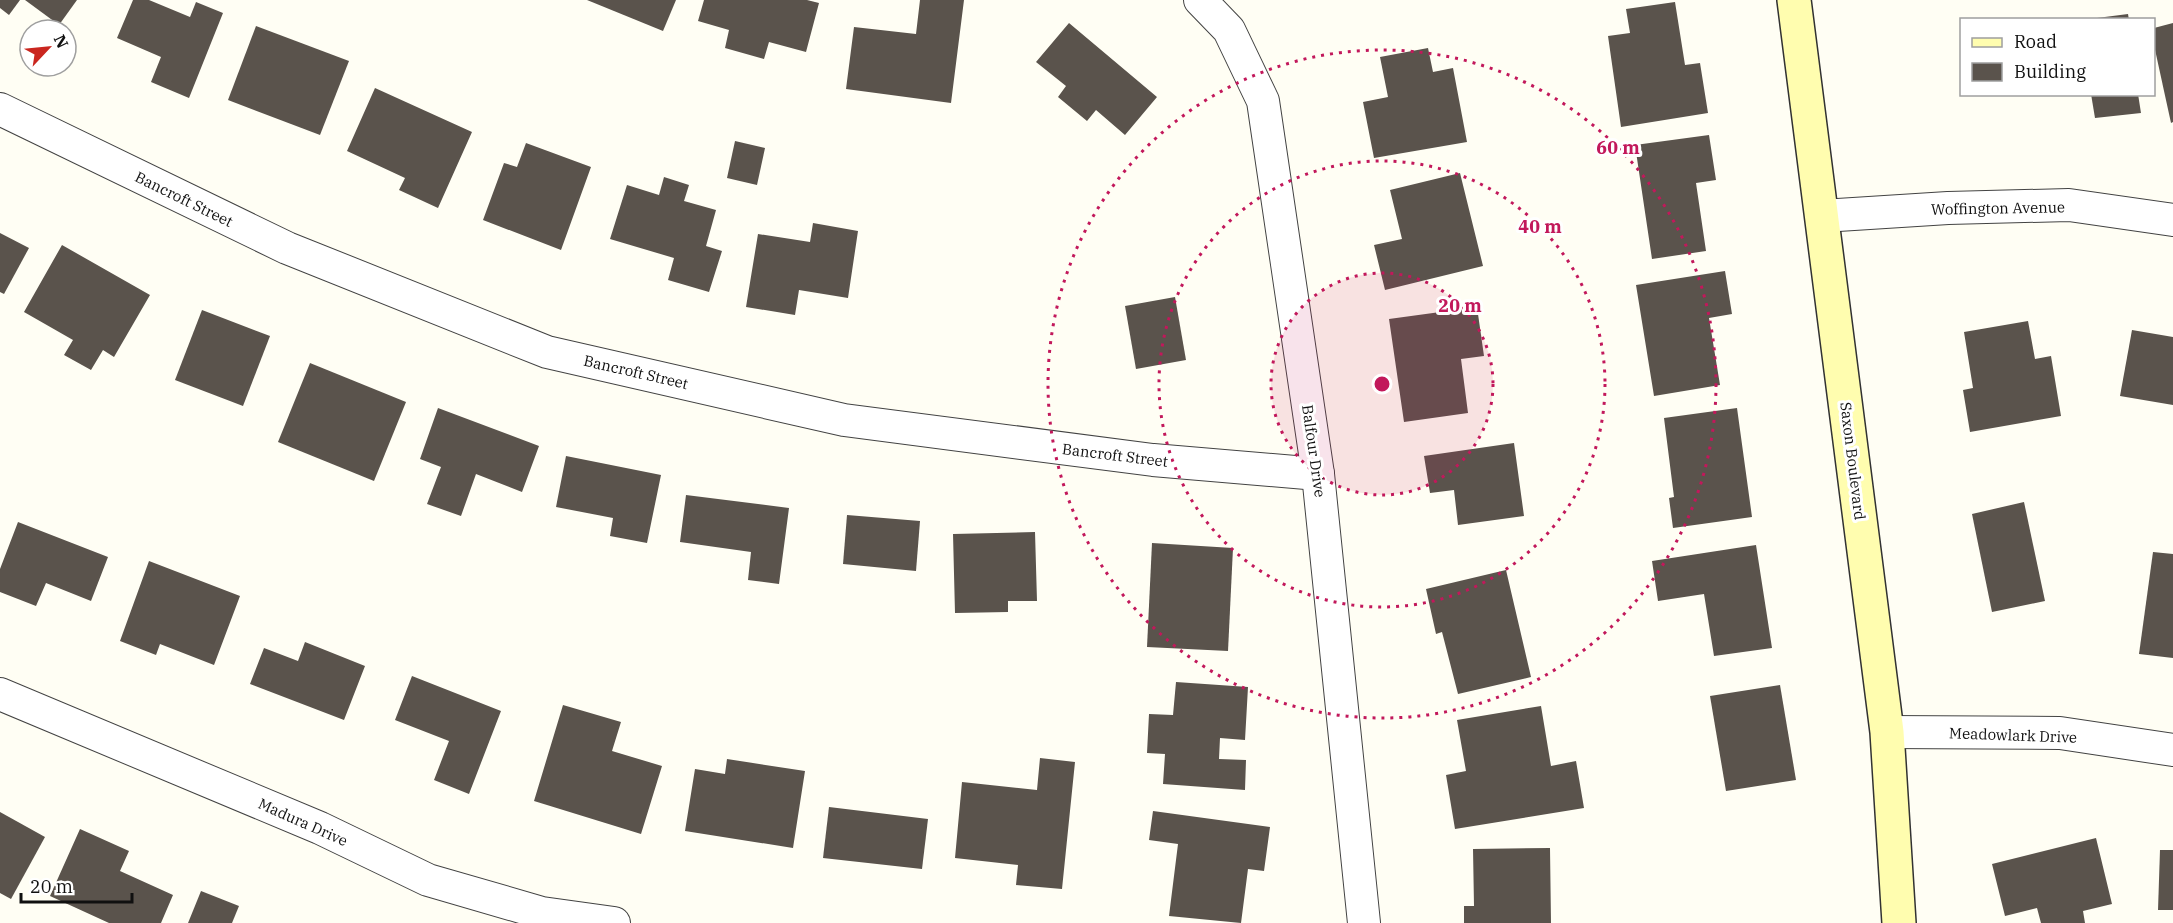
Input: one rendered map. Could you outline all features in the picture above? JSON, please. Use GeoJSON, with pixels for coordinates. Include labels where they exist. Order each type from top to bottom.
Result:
{"type":"FeatureCollection","features":[{"type":"Feature","properties":{"kind":"main road","name":"Saxon Boulevard"},"geometry":{"type":"LineString","coordinates":[[1794,0],[1887,732],[1899,923]]}},
{"type":"Feature","properties":{"kind":"street","name":"Balfour Drive"},"geometry":{"type":"LineString","coordinates":[[1200,0],[1229,30],[1263,101],[1318,474],[1364,923]]}},
{"type":"Feature","properties":{"kind":"street","name":"Bancroft Street"},"geometry":{"type":"LineString","coordinates":[[0,110],[287,248],[548,352],[844,420],[1153,460],[1318,474]]}},
{"type":"Feature","properties":{"kind":"street","name":"Woffington Avenue"},"geometry":{"type":"LineString","coordinates":[[1822,216],[1948,208],[2069,205],[2173,220]]}},
{"type":"Feature","properties":{"kind":"street","name":"Madura Drive"},"geometry":{"type":"LineString","coordinates":[[0,694],[320,828],[428,880],[542,913],[614,923]]}},
{"type":"Feature","properties":{"kind":"street","name":"Meadowlark Drive"},"geometry":{"type":"LineString","coordinates":[[1887,732],[2060,733],[2173,750]]}},
{"type":"Feature","properties":{"kind":"building"},"geometry":{"type":"Polygon","coordinates":[[[0,0],[20,0],[9,15],[0,8],[0,0]]]}},
{"type":"Feature","properties":{"kind":"building"},"geometry":{"type":"Polygon","coordinates":[[[25,0],[77,0],[64,18],[49,18],[25,0]]]}},
{"type":"Feature","properties":{"kind":"building"},"geometry":{"type":"Polygon","coordinates":[[[133,0],[149,0],[190,17],[196,2],[223,13],[189,98],[151,82],[161,57],[117,38],[133,0]]]}},
{"type":"Feature","properties":{"kind":"building"},"geometry":{"type":"Polygon","coordinates":[[[587,0],[676,0],[663,31],[587,0]]]}},
{"type":"Feature","properties":{"kind":"building"},"geometry":{"type":"Polygon","coordinates":[[[704,0],[807,0],[819,3],[806,52],[769,42],[764,59],[725,48],[729,30],[698,21],[704,0]]]}},
{"type":"Feature","properties":{"kind":"building"},"geometry":{"type":"Polygon","coordinates":[[[920,0],[964,0],[951,103],[846,89],[854,27],[916,34],[920,0]]]}},
{"type":"Feature","properties":{"kind":"building"},"geometry":{"type":"Polygon","coordinates":[[[1675,2],[1685,65],[1700,63],[1708,113],[1621,127],[1608,36],[1630,33],[1626,9],[1675,2]]]}},
{"type":"Feature","properties":{"kind":"building"},"geometry":{"type":"Polygon","coordinates":[[[2128,14],[2129,18],[2097,18],[2128,14]]]}},
{"type":"Feature","properties":{"kind":"building"},"geometry":{"type":"Polygon","coordinates":[[[1069,23],[1157,97],[1125,135],[1096,110],[1087,121],[1058,97],[1066,86],[1036,62],[1069,23]]]}},
{"type":"Feature","properties":{"kind":"building"},"geometry":{"type":"Polygon","coordinates":[[[2173,23],[2173,122],[2171,123],[2155,50],[2155,28],[2173,23]]]}},
{"type":"Feature","properties":{"kind":"building"},"geometry":{"type":"Polygon","coordinates":[[[256,26],[349,61],[320,135],[228,100],[256,26]]]}},
{"type":"Feature","properties":{"kind":"building"},"geometry":{"type":"Polygon","coordinates":[[[1428,48],[1433,72],[1453,68],[1467,142],[1374,158],[1363,102],[1388,97],[1380,57],[1428,48]]]}},
{"type":"Feature","properties":{"kind":"building"},"geometry":{"type":"Polygon","coordinates":[[[375,88],[472,132],[438,208],[399,190],[405,178],[347,151],[375,88]]]}},
{"type":"Feature","properties":{"kind":"building"},"geometry":{"type":"Polygon","coordinates":[[[2091,96],[2138,96],[2141,113],[2095,118],[2091,96]]]}},
{"type":"Feature","properties":{"kind":"building"},"geometry":{"type":"Polygon","coordinates":[[[1709,135],[1716,180],[1696,183],[1706,251],[1652,259],[1635,145],[1709,135]]]}},
{"type":"Feature","properties":{"kind":"building"},"geometry":{"type":"Polygon","coordinates":[[[735,141],[765,148],[757,185],[727,178],[735,141]]]}},
{"type":"Feature","properties":{"kind":"building"},"geometry":{"type":"Polygon","coordinates":[[[526,143],[591,167],[561,250],[483,220],[504,163],[517,167],[526,143]]]}},
{"type":"Feature","properties":{"kind":"building"},"geometry":{"type":"Polygon","coordinates":[[[1460,173],[1483,266],[1385,290],[1374,245],[1402,239],[1390,190],[1460,173]]]}},
{"type":"Feature","properties":{"kind":"building"},"geometry":{"type":"Polygon","coordinates":[[[664,177],[689,185],[684,201],[716,210],[706,246],[722,251],[709,292],[668,280],[674,258],[610,239],[627,185],[659,195],[664,177]]]}},
{"type":"Feature","properties":{"kind":"building"},"geometry":{"type":"Polygon","coordinates":[[[813,223],[858,231],[848,298],[799,290],[795,315],[746,307],[758,234],[810,242],[813,223]]]}},
{"type":"Feature","properties":{"kind":"building"},"geometry":{"type":"Polygon","coordinates":[[[0,233],[29,248],[4,294],[0,292],[0,233]]]}},
{"type":"Feature","properties":{"kind":"building"},"geometry":{"type":"Polygon","coordinates":[[[62,245],[150,295],[114,357],[103,350],[91,370],[64,355],[73,340],[24,312],[62,245]]]}},
{"type":"Feature","properties":{"kind":"building"},"geometry":{"type":"Polygon","coordinates":[[[1725,271],[1732,314],[1709,318],[1720,385],[1654,396],[1636,285],[1725,271]]]}},
{"type":"Feature","properties":{"kind":"building"},"geometry":{"type":"Polygon","coordinates":[[[1175,297],[1186,360],[1136,369],[1125,306],[1175,297]]]}},
{"type":"Feature","properties":{"kind":"building"},"geometry":{"type":"Polygon","coordinates":[[[1477,307],[1484,356],[1461,359],[1468,413],[1404,422],[1389,319],[1477,307]]]}},
{"type":"Feature","properties":{"kind":"building"},"geometry":{"type":"Polygon","coordinates":[[[202,310],[270,336],[243,406],[175,380],[202,310]]]}},
{"type":"Feature","properties":{"kind":"building"},"geometry":{"type":"Polygon","coordinates":[[[2028,321],[2035,359],[2051,356],[2061,416],[1970,432],[1963,390],[1973,388],[1964,332],[2028,321]]]}},
{"type":"Feature","properties":{"kind":"building"},"geometry":{"type":"Polygon","coordinates":[[[2132,330],[2173,337],[2173,405],[2120,396],[2132,330]]]}},
{"type":"Feature","properties":{"kind":"building"},"geometry":{"type":"Polygon","coordinates":[[[310,363],[406,402],[374,481],[278,442],[310,363]]]}},
{"type":"Feature","properties":{"kind":"building"},"geometry":{"type":"Polygon","coordinates":[[[438,408],[539,446],[522,492],[476,474],[461,516],[427,504],[441,467],[420,459],[438,408]]]}},
{"type":"Feature","properties":{"kind":"building"},"geometry":{"type":"Polygon","coordinates":[[[1737,408],[1752,517],[1673,528],[1669,498],[1674,497],[1664,418],[1737,408]]]}},
{"type":"Feature","properties":{"kind":"building"},"geometry":{"type":"Polygon","coordinates":[[[1514,443],[1524,516],[1458,525],[1454,490],[1430,493],[1424,456],[1514,443]]]}},
{"type":"Feature","properties":{"kind":"building"},"geometry":{"type":"Polygon","coordinates":[[[566,456],[661,475],[647,543],[610,536],[613,518],[556,507],[566,456]]]}},
{"type":"Feature","properties":{"kind":"building"},"geometry":{"type":"Polygon","coordinates":[[[686,495],[789,508],[779,584],[748,580],[751,552],[680,542],[686,495]]]}},
{"type":"Feature","properties":{"kind":"building"},"geometry":{"type":"Polygon","coordinates":[[[2024,502],[2045,601],[1992,612],[1972,514],[2024,502]]]}},
{"type":"Feature","properties":{"kind":"building"},"geometry":{"type":"Polygon","coordinates":[[[847,515],[920,521],[916,571],[843,564],[847,515]]]}},
{"type":"Feature","properties":{"kind":"building"},"geometry":{"type":"Polygon","coordinates":[[[18,522],[108,557],[91,601],[46,583],[36,606],[0,592],[0,569],[18,522]]]}},
{"type":"Feature","properties":{"kind":"building"},"geometry":{"type":"Polygon","coordinates":[[[1035,532],[1037,601],[1008,601],[1008,612],[955,613],[953,534],[1035,532]]]}},
{"type":"Feature","properties":{"kind":"building"},"geometry":{"type":"Polygon","coordinates":[[[1152,543],[1233,548],[1228,651],[1147,647],[1152,543]]]}},
{"type":"Feature","properties":{"kind":"building"},"geometry":{"type":"Polygon","coordinates":[[[1756,545],[1772,648],[1714,656],[1704,594],[1658,601],[1652,561],[1756,545]]]}},
{"type":"Feature","properties":{"kind":"building"},"geometry":{"type":"Polygon","coordinates":[[[2153,552],[2173,554],[2173,658],[2139,654],[2153,552]]]}},
{"type":"Feature","properties":{"kind":"building"},"geometry":{"type":"Polygon","coordinates":[[[149,561],[240,596],[214,665],[160,644],[156,655],[120,641],[149,561]]]}},
{"type":"Feature","properties":{"kind":"building"},"geometry":{"type":"Polygon","coordinates":[[[1506,570],[1531,677],[1458,694],[1442,632],[1436,634],[1426,589],[1506,570]]]}},
{"type":"Feature","properties":{"kind":"building"},"geometry":{"type":"Polygon","coordinates":[[[305,642],[365,666],[344,720],[250,684],[264,648],[298,661],[305,642]]]}},
{"type":"Feature","properties":{"kind":"building"},"geometry":{"type":"Polygon","coordinates":[[[412,676],[501,711],[469,794],[434,780],[449,741],[395,720],[412,676]]]}},
{"type":"Feature","properties":{"kind":"building"},"geometry":{"type":"Polygon","coordinates":[[[1176,682],[1248,687],[1245,740],[1220,738],[1219,759],[1246,760],[1245,790],[1163,784],[1165,754],[1147,753],[1149,714],[1173,715],[1176,682]]]}},
{"type":"Feature","properties":{"kind":"building"},"geometry":{"type":"Polygon","coordinates":[[[1780,685],[1796,780],[1726,791],[1710,696],[1780,685]]]}},
{"type":"Feature","properties":{"kind":"building"},"geometry":{"type":"Polygon","coordinates":[[[563,705],[621,722],[612,751],[662,766],[641,834],[534,801],[563,705]]]}},
{"type":"Feature","properties":{"kind":"building"},"geometry":{"type":"Polygon","coordinates":[[[1541,706],[1551,766],[1576,761],[1584,808],[1455,829],[1446,775],[1466,771],[1457,720],[1541,706]]]}},
{"type":"Feature","properties":{"kind":"building"},"geometry":{"type":"Polygon","coordinates":[[[1040,758],[1075,762],[1062,889],[1016,885],[1018,865],[955,858],[962,782],[1037,790],[1040,758]]]}},
{"type":"Feature","properties":{"kind":"building"},"geometry":{"type":"Polygon","coordinates":[[[727,759],[805,771],[793,848],[685,831],[695,769],[725,774],[727,759]]]}},
{"type":"Feature","properties":{"kind":"building"},"geometry":{"type":"Polygon","coordinates":[[[829,807],[928,819],[922,869],[823,858],[829,807]]]}},
{"type":"Feature","properties":{"kind":"building"},"geometry":{"type":"Polygon","coordinates":[[[1153,811],[1270,827],[1264,871],[1248,869],[1241,923],[1169,916],[1178,844],[1149,840],[1153,811]]]}},
{"type":"Feature","properties":{"kind":"building"},"geometry":{"type":"Polygon","coordinates":[[[0,812],[45,837],[11,899],[0,893],[0,812]]]}},
{"type":"Feature","properties":{"kind":"building"},"geometry":{"type":"Polygon","coordinates":[[[80,829],[129,851],[120,871],[173,895],[161,923],[109,923],[50,896],[80,829]]]}},
{"type":"Feature","properties":{"kind":"building"},"geometry":{"type":"Polygon","coordinates":[[[2096,838],[2112,904],[2083,911],[2085,923],[2041,923],[2037,908],[2005,916],[1992,864],[2096,838]]]}},
{"type":"Feature","properties":{"kind":"building"},"geometry":{"type":"Polygon","coordinates":[[[1550,848],[1551,923],[1464,923],[1464,906],[1474,906],[1473,849],[1550,848]]]}},
{"type":"Feature","properties":{"kind":"building"},"geometry":{"type":"Polygon","coordinates":[[[2160,850],[2173,850],[2173,910],[2158,910],[2160,850]]]}},
{"type":"Feature","properties":{"kind":"building"},"geometry":{"type":"Polygon","coordinates":[[[201,891],[239,906],[232,923],[188,923],[201,891]]]}}]}
